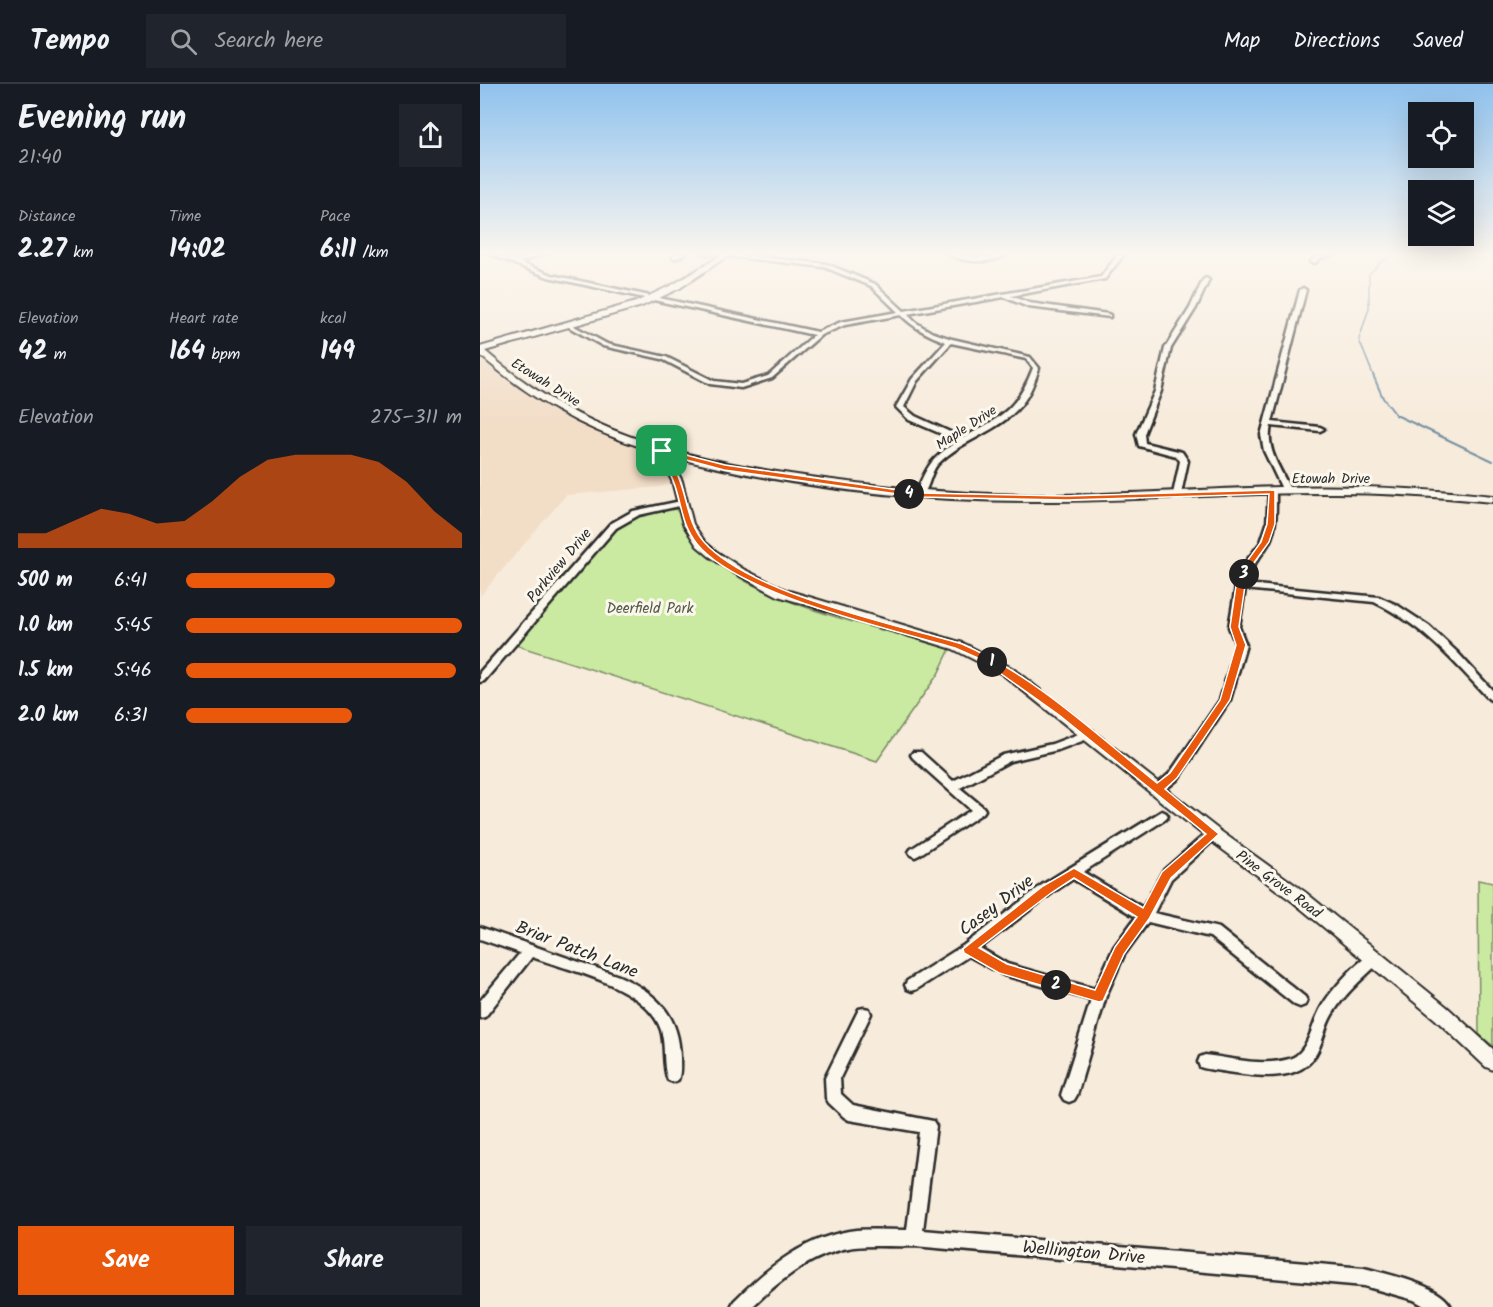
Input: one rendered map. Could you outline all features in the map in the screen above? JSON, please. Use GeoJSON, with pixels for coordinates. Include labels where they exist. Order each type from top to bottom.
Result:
{"type":"FeatureCollection","features":[{"type":"Feature","properties":{"kind":"street"},"geometry":{"type":"LineString","coordinates":[[480,351],[617,310]]}},
{"type":"Feature","properties":{"kind":"street"},"geometry":{"type":"LineString","coordinates":[[709,310],[819,334]]}},
{"type":"Feature","properties":{"kind":"street"},"geometry":{"type":"LineString","coordinates":[[570,326],[605,345],[664,358],[712,382],[726,386],[755,384],[770,377],[819,334],[843,323],[914,310]]}},
{"type":"Feature","properties":{"kind":"street"},"geometry":{"type":"LineString","coordinates":[[1065,310],[1108,316]]}},
{"type":"Feature","properties":{"kind":"street"},"geometry":{"type":"LineString","coordinates":[[1177,494],[1184,461],[1179,454],[1142,444],[1140,434],[1158,391],[1168,348],[1192,310]]}},
{"type":"Feature","properties":{"kind":"street"},"geometry":{"type":"LineString","coordinates":[[1287,491],[1266,445],[1268,424],[1298,310]]}},
{"type":"Feature","properties":{"kind":"street","name":"Maple Drive"},"geometry":{"type":"LineString","coordinates":[[902,312],[913,323],[950,341],[1028,358],[1036,368],[1031,389],[1016,408],[934,464],[919,495]]}},
{"type":"Feature","properties":{"kind":"street"},"geometry":{"type":"LineString","coordinates":[[950,341],[914,380],[900,407],[912,418],[965,441]]}},
{"type":"Feature","properties":{"kind":"street","name":"Etowah Drive"},"geometry":{"type":"LineString","coordinates":[[480,351],[506,374],[566,413],[662,451],[700,462],[846,486],[919,495],[1067,498],[1287,491],[1402,491],[1493,499]]}},
{"type":"Feature","properties":{"kind":"street"},"geometry":{"type":"LineString","coordinates":[[1268,424],[1320,429]]}},
{"type":"Feature","properties":{"kind":"street","name":"Pine Grove Road"},"geometry":{"type":"LineString","coordinates":[[662,451],[675,476],[688,524],[701,544],[739,571],[791,597],[958,646],[1007,671],[1213,834],[1299,897],[1441,1013],[1493,1060]]}},
{"type":"Feature","properties":{"kind":"street"},"geometry":{"type":"LineString","coordinates":[[675,476],[700,462]]}},
{"type":"Feature","properties":{"kind":"street"},"geometry":{"type":"LineString","coordinates":[[1158,789],[1174,776],[1225,700],[1241,645],[1234,627],[1241,586],[1246,568],[1265,542],[1271,524],[1272,492]]}},
{"type":"Feature","properties":{"kind":"street","name":"Parkview Drive"},"geometry":{"type":"LineString","coordinates":[[480,679],[613,526],[636,513],[681,503]]}},
{"type":"Feature","properties":{"kind":"street"},"geometry":{"type":"LineString","coordinates":[[1241,586],[1376,599],[1387,603],[1418,620],[1458,658],[1493,697]]}},
{"type":"Feature","properties":{"kind":"street"},"geometry":{"type":"LineString","coordinates":[[952,786],[1007,758],[1054,747],[1089,734]]}},
{"type":"Feature","properties":{"kind":"street"},"geometry":{"type":"LineString","coordinates":[[915,852],[979,810],[917,755]]}},
{"type":"Feature","properties":{"kind":"street","name":"Casey Drive"},"geometry":{"type":"LineString","coordinates":[[912,985],[969,949],[1047,889],[1162,816]]}},
{"type":"Feature","properties":{"kind":"street"},"geometry":{"type":"LineString","coordinates":[[1069,1095],[1099,996],[1119,951],[1145,916],[1167,875],[1213,834]]}},
{"type":"Feature","properties":{"kind":"street"},"geometry":{"type":"LineString","coordinates":[[1074,873],[1145,916],[1214,932],[1299,1001]]}},
{"type":"Feature","properties":{"kind":"street","name":"Briar Patch Lane"},"geometry":{"type":"LineString","coordinates":[[480,933],[626,983],[648,998],[663,1018],[674,1051],[673,1075]]}},
{"type":"Feature","properties":{"kind":"street"},"geometry":{"type":"LineString","coordinates":[[969,949],[1004,969],[1099,996]]}},
{"type":"Feature","properties":{"kind":"street"},"geometry":{"type":"LineString","coordinates":[[480,1012],[530,950]]}},
{"type":"Feature","properties":{"kind":"street"},"geometry":{"type":"LineString","coordinates":[[1205,1062],[1278,1068],[1296,1064],[1307,1056],[1323,1016],[1350,982],[1374,959]]}},
{"type":"Feature","properties":{"kind":"street"},"geometry":{"type":"LineString","coordinates":[[864,1014],[832,1078],[834,1098],[849,1112],[928,1126],[914,1239]]}},
{"type":"Feature","properties":{"kind":"street","name":"Wellington Drive"},"geometry":{"type":"LineString","coordinates":[[740,1307],[771,1275],[815,1250],[853,1239],[914,1239],[1364,1277],[1418,1292],[1442,1307]]}},
{"type":"Feature","properties":{"kind":"shaded area"},"geometry":{"type":"Polygon","coordinates":[[[480,358],[505,379],[564,415],[661,456],[672,476],[671,483],[660,487],[566,495],[480,596],[480,358]]]}},
{"type":"Feature","properties":{"kind":"green space","name":"Deerfield Park"},"geometry":{"type":"Polygon","coordinates":[[[674,507],[700,549],[724,568],[753,585],[818,611],[950,649],[938,674],[877,761],[515,645],[616,528],[644,514],[674,507]]]}},
{"type":"Feature","properties":{"kind":"green space"},"geometry":{"type":"Polygon","coordinates":[[[1478,880],[1493,883],[1493,1046],[1479,1034],[1478,880]]]}},
{"type":"Feature","properties":{"kind":"waterway"},"geometry":{"type":"LineString","coordinates":[[1368,310],[1359,340],[1374,377]]}},
{"type":"Feature","properties":{"kind":"waterway"},"geometry":{"type":"LineString","coordinates":[[1373,375],[1383,398],[1396,415],[1493,461]]}},
{"type":"Feature","properties":{"kind":"route"},"geometry":{"type":"LineString","coordinates":[[662,451],[677,481],[688,524],[701,544],[713,554],[739,571],[791,597],[958,646],[983,657],[1007,671],[1063,712],[1213,834],[1167,875],[1145,916],[1074,873],[1047,889],[969,949],[1004,969],[1099,996],[1119,951],[1145,916],[1160,889],[1167,875],[1213,834],[1158,789],[1174,776],[1225,700],[1241,645],[1234,627],[1241,586],[1246,568],[1265,542],[1271,524],[1274,496],[1272,492],[1067,498],[919,495],[868,490],[724,467],[662,451]]}}]}
